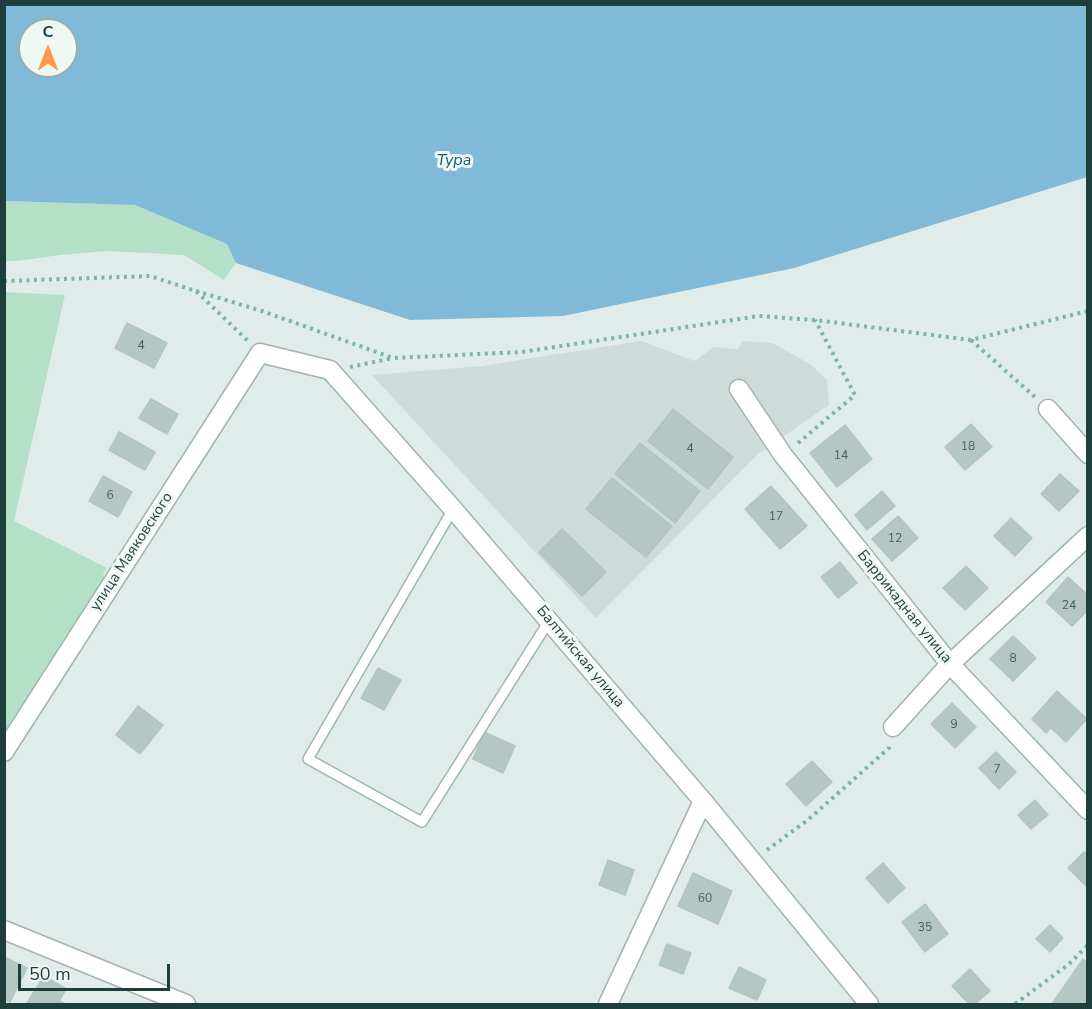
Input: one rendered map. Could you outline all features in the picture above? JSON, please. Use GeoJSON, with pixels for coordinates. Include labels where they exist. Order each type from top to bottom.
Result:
{"type":"FeatureCollection","features":[{"type":"Feature","properties":{"kind":"street"},"geometry":{"type":"LineString","coordinates":[[260,353],[330,370]]}},
{"type":"Feature","properties":{"kind":"street","name":"улица Маяковского"},"geometry":{"type":"LineString","coordinates":[[4,752],[260,353]]}},
{"type":"Feature","properties":{"kind":"street","name":"Балтийская улица"},"geometry":{"type":"LineString","coordinates":[[330,370],[453,509],[703,801],[868,1005]]}},
{"type":"Feature","properties":{"kind":"street","name":"Баррикадная улица"},"geometry":{"type":"LineString","coordinates":[[739,389],[783,455],[950,664],[1088,810]]}},
{"type":"Feature","properties":{"kind":"street"},"geometry":{"type":"LineString","coordinates":[[1048,409],[1088,454]]}},
{"type":"Feature","properties":{"kind":"street"},"geometry":{"type":"LineString","coordinates":[[893,727],[950,664],[1088,536]]}},
{"type":"Feature","properties":{"kind":"street"},"geometry":{"type":"LineString","coordinates":[[608,1005],[703,801]]}},
{"type":"Feature","properties":{"kind":"street"},"geometry":{"type":"LineString","coordinates":[[4,930],[186,1005]]}},
{"type":"Feature","properties":{"kind":"lane"},"geometry":{"type":"LineString","coordinates":[[453,509],[308,759],[422,822],[549,621]]}},
{"type":"Feature","properties":{"kind":"path"},"geometry":{"type":"LineString","coordinates":[[4,280],[150,276],[262,311],[393,358]]}},
{"type":"Feature","properties":{"kind":"path"},"geometry":{"type":"LineString","coordinates":[[196,291],[260,353]]}},
{"type":"Feature","properties":{"kind":"path"},"geometry":{"type":"LineString","coordinates":[[330,370],[393,358],[522,352],[759,316],[815,320],[971,340],[1088,311]]}},
{"type":"Feature","properties":{"kind":"path"},"geometry":{"type":"LineString","coordinates":[[783,455],[855,394],[815,320]]}},
{"type":"Feature","properties":{"kind":"path"},"geometry":{"type":"LineString","coordinates":[[971,340],[1048,409]]}},
{"type":"Feature","properties":{"kind":"path"},"geometry":{"type":"LineString","coordinates":[[751,861],[809,819],[889,748],[893,727]]}},
{"type":"Feature","properties":{"kind":"path"},"geometry":{"type":"LineString","coordinates":[[1015,1005],[1069,964],[1088,945]]}},
{"type":"Feature","properties":{"kind":"shaded area"},"geometry":{"type":"Polygon","coordinates":[[[641,341],[694,361],[714,347],[738,349],[743,341],[772,343],[810,364],[827,380],[829,405],[758,454],[596,618],[372,375],[482,366],[641,341]]]}},
{"type":"Feature","properties":{"kind":"green space"},"geometry":{"type":"Polygon","coordinates":[[[4,201],[135,205],[228,244],[236,263],[224,280],[184,255],[108,251],[5,261],[4,201]]]}},
{"type":"Feature","properties":{"kind":"green space"},"geometry":{"type":"Polygon","coordinates":[[[5,292],[65,295],[14,521],[107,568],[103,574],[105,577],[102,589],[5,733],[5,292]]]}},
{"type":"Feature","properties":{"kind":"water","name":"Тура"},"geometry":{"type":"Polygon","coordinates":[[[4,5],[1087,5],[1087,177],[794,268],[563,316],[410,320],[236,263],[227,244],[135,205],[5,201],[4,5]]]}},
{"type":"Feature","properties":{"kind":"building"},"geometry":{"type":"Polygon","coordinates":[[[127,323],[167,343],[154,368],[115,348],[127,323]]]}},
{"type":"Feature","properties":{"kind":"building"},"geometry":{"type":"Polygon","coordinates":[[[151,399],[178,414],[167,434],[139,418],[151,399]]]}},
{"type":"Feature","properties":{"kind":"building"},"geometry":{"type":"Polygon","coordinates":[[[673,409],[733,457],[708,489],[648,441],[673,409]]]}},
{"type":"Feature","properties":{"kind":"building"},"geometry":{"type":"Polygon","coordinates":[[[971,424],[992,447],[965,470],[945,447],[971,424]]]}},
{"type":"Feature","properties":{"kind":"building"},"geometry":{"type":"Polygon","coordinates":[[[845,425],[872,459],[837,487],[810,453],[845,425]]]}},
{"type":"Feature","properties":{"kind":"building"},"geometry":{"type":"Polygon","coordinates":[[[119,432],[155,452],[145,470],[109,450],[119,432]]]}},
{"type":"Feature","properties":{"kind":"building"},"geometry":{"type":"Polygon","coordinates":[[[640,443],[700,491],[675,523],[615,474],[640,443]]]}},
{"type":"Feature","properties":{"kind":"building"},"geometry":{"type":"Polygon","coordinates":[[[1060,474],[1079,491],[1059,511],[1041,494],[1060,474]]]}},
{"type":"Feature","properties":{"kind":"building"},"geometry":{"type":"Polygon","coordinates":[[[103,476],[132,492],[118,517],[89,501],[103,476]]]}},
{"type":"Feature","properties":{"kind":"building"},"geometry":{"type":"Polygon","coordinates":[[[612,478],[672,526],[646,557],[586,509],[612,478]]]}},
{"type":"Feature","properties":{"kind":"building"},"geometry":{"type":"Polygon","coordinates":[[[771,486],[807,526],[780,549],[745,509],[771,486]]]}},
{"type":"Feature","properties":{"kind":"building"},"geometry":{"type":"Polygon","coordinates":[[[882,491],[895,506],[867,530],[855,515],[882,491]]]}},
{"type":"Feature","properties":{"kind":"building"},"geometry":{"type":"Polygon","coordinates":[[[898,516],[918,538],[892,561],[872,539],[898,516]]]}},
{"type":"Feature","properties":{"kind":"building"},"geometry":{"type":"Polygon","coordinates":[[[1011,518],[1032,538],[1015,556],[994,536],[1011,518]]]}},
{"type":"Feature","properties":{"kind":"building"},"geometry":{"type":"Polygon","coordinates":[[[562,529],[606,572],[582,596],[539,552],[562,529]]]}},
{"type":"Feature","properties":{"kind":"building"},"geometry":{"type":"Polygon","coordinates":[[[840,562],[857,583],[838,598],[821,577],[840,562]]]}},
{"type":"Feature","properties":{"kind":"building"},"geometry":{"type":"Polygon","coordinates":[[[966,566],[988,588],[965,610],[943,588],[966,566]]]}},
{"type":"Feature","properties":{"kind":"building"},"geometry":{"type":"Polygon","coordinates":[[[1068,577],[1088,595],[1088,610],[1072,626],[1046,602],[1068,577]]]}},
{"type":"Feature","properties":{"kind":"building"},"geometry":{"type":"Polygon","coordinates":[[[1013,636],[1036,658],[1013,681],[990,659],[1013,636]]]}},
{"type":"Feature","properties":{"kind":"building"},"geometry":{"type":"Polygon","coordinates":[[[378,668],[401,680],[384,710],[361,698],[378,668]]]}},
{"type":"Feature","properties":{"kind":"building"},"geometry":{"type":"Polygon","coordinates":[[[1057,691],[1087,719],[1066,742],[1051,728],[1046,733],[1032,719],[1057,691]]]}},
{"type":"Feature","properties":{"kind":"building"},"geometry":{"type":"Polygon","coordinates":[[[952,703],[976,727],[955,748],[931,724],[952,703]]]}},
{"type":"Feature","properties":{"kind":"building"},"geometry":{"type":"Polygon","coordinates":[[[138,706],[163,725],[140,754],[116,735],[138,706]]]}},
{"type":"Feature","properties":{"kind":"building"},"geometry":{"type":"Polygon","coordinates":[[[484,732],[515,746],[503,773],[473,759],[484,732]]]}},
{"type":"Feature","properties":{"kind":"building"},"geometry":{"type":"Polygon","coordinates":[[[996,752],[1016,772],[999,789],[979,768],[996,752]]]}},
{"type":"Feature","properties":{"kind":"building"},"geometry":{"type":"Polygon","coordinates":[[[812,761],[832,782],[806,806],[786,784],[812,761]]]}},
{"type":"Feature","properties":{"kind":"building"},"geometry":{"type":"Polygon","coordinates":[[[1035,800],[1048,815],[1031,829],[1018,815],[1035,800]]]}},
{"type":"Feature","properties":{"kind":"building"},"geometry":{"type":"Polygon","coordinates":[[[1084,852],[1088,855],[1088,888],[1068,868],[1084,852]]]}},
{"type":"Feature","properties":{"kind":"building"},"geometry":{"type":"Polygon","coordinates":[[[608,860],[634,870],[625,895],[599,885],[608,860]]]}},
{"type":"Feature","properties":{"kind":"building"},"geometry":{"type":"Polygon","coordinates":[[[883,863],[905,888],[888,903],[866,878],[883,863]]]}},
{"type":"Feature","properties":{"kind":"building"},"geometry":{"type":"Polygon","coordinates":[[[693,873],[732,891],[718,924],[678,906],[693,873]]]}},
{"type":"Feature","properties":{"kind":"building"},"geometry":{"type":"Polygon","coordinates":[[[925,904],[948,934],[925,952],[902,922],[925,904]]]}},
{"type":"Feature","properties":{"kind":"building"},"geometry":{"type":"Polygon","coordinates":[[[1050,925],[1063,938],[1050,952],[1036,939],[1050,925]]]}},
{"type":"Feature","properties":{"kind":"building"},"geometry":{"type":"Polygon","coordinates":[[[667,944],[691,953],[683,974],[659,965],[667,944]]]}},
{"type":"Feature","properties":{"kind":"building"},"geometry":{"type":"Polygon","coordinates":[[[4,957],[27,968],[10,1002],[4,999],[4,957]]]}},
{"type":"Feature","properties":{"kind":"building"},"geometry":{"type":"Polygon","coordinates":[[[1083,959],[1088,963],[1088,1004],[1052,1004],[1083,959]]]}},
{"type":"Feature","properties":{"kind":"building"},"geometry":{"type":"Polygon","coordinates":[[[739,967],[766,980],[757,1000],[729,988],[739,967]]]}},
{"type":"Feature","properties":{"kind":"building"},"geometry":{"type":"Polygon","coordinates":[[[970,969],[990,991],[975,1004],[969,1004],[952,986],[970,969]]]}},
{"type":"Feature","properties":{"kind":"building"},"geometry":{"type":"Polygon","coordinates":[[[44,976],[66,989],[59,1001],[66,1004],[27,1003],[44,976]]]}}]}
